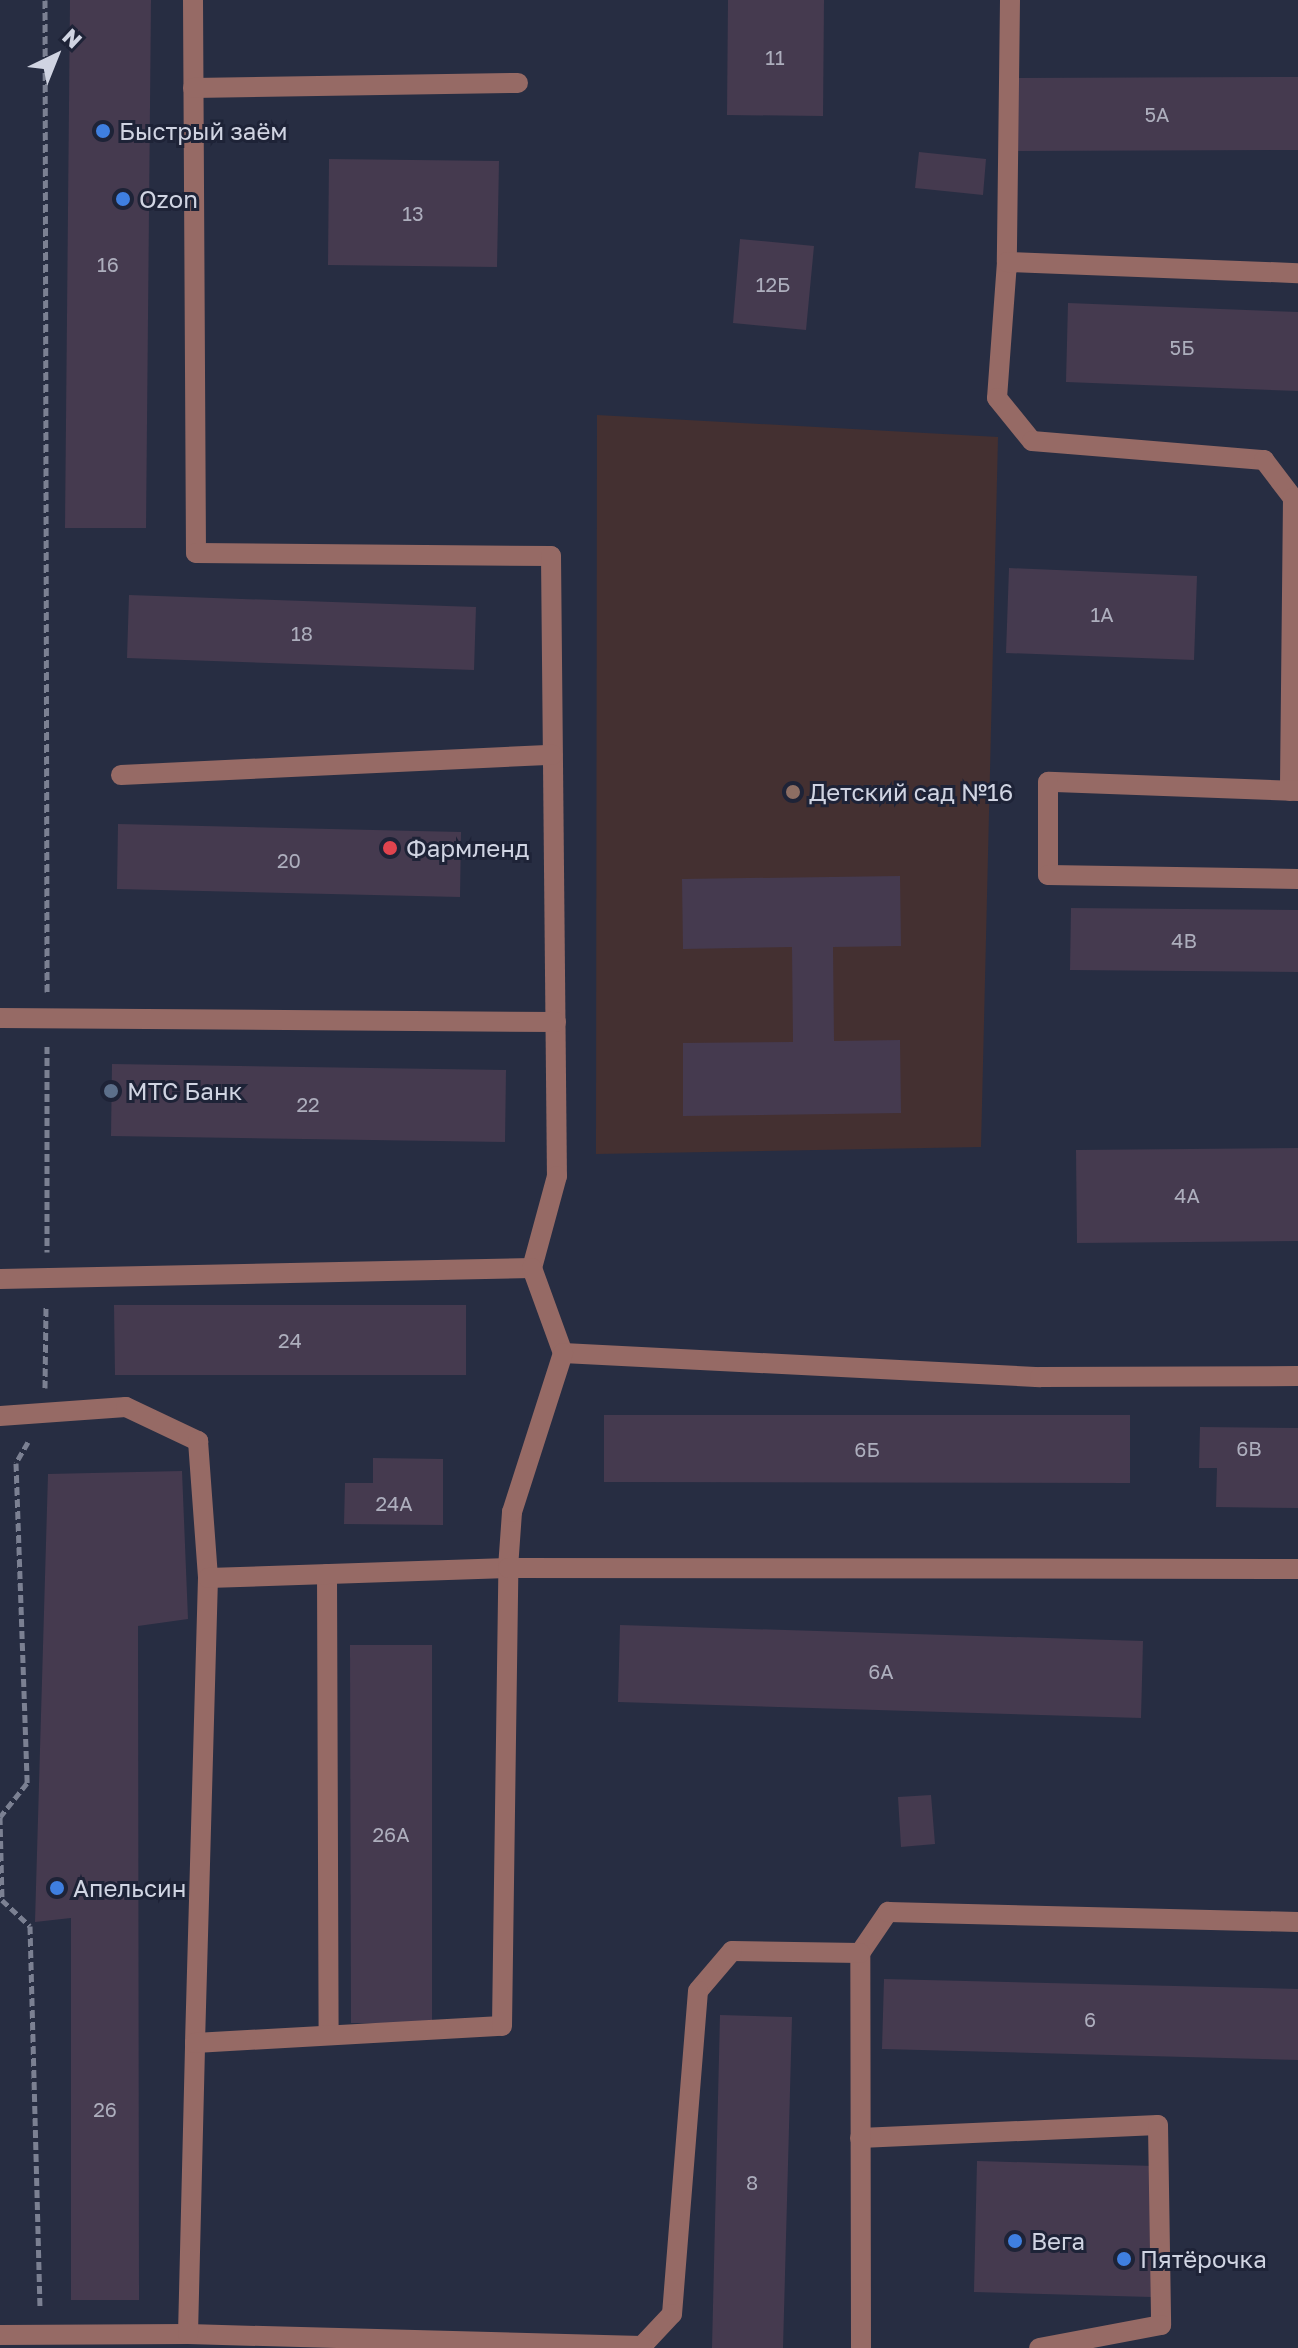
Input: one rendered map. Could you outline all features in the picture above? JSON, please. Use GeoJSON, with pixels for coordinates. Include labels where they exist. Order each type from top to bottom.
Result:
{"type":"FeatureCollection","features":[{"type":"Feature","properties":{"kind":"lane"},"geometry":{"type":"LineString","coordinates":[[193,0],[196,553],[551,556],[557,1176],[532,1268],[563,1353],[512,1512],[508,1568],[502,2026],[195,2043]]}},
{"type":"Feature","properties":{"kind":"lane"},"geometry":{"type":"LineString","coordinates":[[1010,0],[1007,262],[997,398],[1032,441],[1264,460],[1293,498],[1294,791],[1048,782],[1048,875],[1298,879]]}},
{"type":"Feature","properties":{"kind":"lane"},"geometry":{"type":"LineString","coordinates":[[193,88],[518,83]]}},
{"type":"Feature","properties":{"kind":"lane"},"geometry":{"type":"LineString","coordinates":[[1007,262],[1298,273]]}},
{"type":"Feature","properties":{"kind":"lane"},"geometry":{"type":"LineString","coordinates":[[121,775],[553,755]]}},
{"type":"Feature","properties":{"kind":"lane"},"geometry":{"type":"LineString","coordinates":[[0,1018],[556,1022]]}},
{"type":"Feature","properties":{"kind":"lane"},"geometry":{"type":"LineString","coordinates":[[0,1279],[532,1268]]}},
{"type":"Feature","properties":{"kind":"lane"},"geometry":{"type":"LineString","coordinates":[[563,1353],[1040,1377],[1298,1376]]}},
{"type":"Feature","properties":{"kind":"lane"},"geometry":{"type":"LineString","coordinates":[[0,1416],[126,1407],[198,1441],[208,1578],[188,2334]]}},
{"type":"Feature","properties":{"kind":"lane"},"geometry":{"type":"LineString","coordinates":[[208,1578],[508,1568],[1298,1569]]}},
{"type":"Feature","properties":{"kind":"lane"},"geometry":{"type":"LineString","coordinates":[[327,1574],[329,2035]]}},
{"type":"Feature","properties":{"kind":"lane"},"geometry":{"type":"LineString","coordinates":[[861,2348],[860,1953],[888,1912],[1298,1922]]}},
{"type":"Feature","properties":{"kind":"lane"},"geometry":{"type":"LineString","coordinates":[[0,2335],[188,2334],[642,2346],[672,2314],[698,1991],[732,1951],[860,1953]]}},
{"type":"Feature","properties":{"kind":"lane"},"geometry":{"type":"LineString","coordinates":[[860,2138],[1158,2125],[1161,2325],[1039,2348]]}},
{"type":"Feature","properties":{"kind":"path"},"geometry":{"type":"LineString","coordinates":[[41,2335],[30,1926],[2,1900],[0,1817],[27,1783],[16,1463],[44,1412],[47,1278],[45,0]]}},
{"type":"Feature","properties":{"kind":"shaded area","name":"Детский сад №16"},"geometry":{"type":"Polygon","coordinates":[[[597,415],[998,437],[981,1147],[596,1154],[597,415]]]}},
{"type":"Feature","properties":{"kind":"building"},"geometry":{"type":"Polygon","coordinates":[[[70,0],[151,0],[146,528],[65,528],[70,0]]]}},
{"type":"Feature","properties":{"kind":"building"},"geometry":{"type":"Polygon","coordinates":[[[728,0],[824,0],[823,116],[727,115],[728,0]]]}},
{"type":"Feature","properties":{"kind":"building"},"geometry":{"type":"Polygon","coordinates":[[[1298,77],[1298,150],[1016,151],[1015,78],[1298,77]]]}},
{"type":"Feature","properties":{"kind":"building"},"geometry":{"type":"Polygon","coordinates":[[[919,152],[986,159],[983,195],[915,188],[919,152]]]}},
{"type":"Feature","properties":{"kind":"building"},"geometry":{"type":"Polygon","coordinates":[[[329,159],[499,161],[497,267],[328,265],[329,159]]]}},
{"type":"Feature","properties":{"kind":"building"},"geometry":{"type":"Polygon","coordinates":[[[740,239],[814,246],[806,330],[733,323],[740,239]]]}},
{"type":"Feature","properties":{"kind":"building"},"geometry":{"type":"Polygon","coordinates":[[[1068,303],[1298,312],[1298,391],[1066,382],[1068,303]]]}},
{"type":"Feature","properties":{"kind":"building"},"geometry":{"type":"Polygon","coordinates":[[[1009,568],[1197,576],[1194,660],[1006,653],[1009,568]]]}},
{"type":"Feature","properties":{"kind":"building"},"geometry":{"type":"Polygon","coordinates":[[[129,595],[476,607],[474,670],[127,658],[129,595]]]}},
{"type":"Feature","properties":{"kind":"building"},"geometry":{"type":"Polygon","coordinates":[[[118,824],[461,832],[460,897],[117,889],[118,824]]]}},
{"type":"Feature","properties":{"kind":"building"},"geometry":{"type":"Polygon","coordinates":[[[900,876],[901,946],[833,947],[834,1041],[900,1040],[901,1113],[683,1116],[683,1043],[793,1042],[792,947],[683,949],[682,879],[900,876]]]}},
{"type":"Feature","properties":{"kind":"building"},"geometry":{"type":"Polygon","coordinates":[[[1071,908],[1298,910],[1298,972],[1070,970],[1071,908]]]}},
{"type":"Feature","properties":{"kind":"building"},"geometry":{"type":"Polygon","coordinates":[[[112,1064],[506,1070],[505,1142],[111,1136],[112,1064]]]}},
{"type":"Feature","properties":{"kind":"building"},"geometry":{"type":"Polygon","coordinates":[[[1298,1148],[1298,1241],[1077,1243],[1076,1150],[1298,1148]]]}},
{"type":"Feature","properties":{"kind":"building"},"geometry":{"type":"Polygon","coordinates":[[[114,1305],[466,1305],[466,1375],[115,1375],[114,1305]]]}},
{"type":"Feature","properties":{"kind":"building"},"geometry":{"type":"Polygon","coordinates":[[[604,1415],[1130,1415],[1130,1483],[604,1482],[604,1415]]]}},
{"type":"Feature","properties":{"kind":"building"},"geometry":{"type":"Polygon","coordinates":[[[1200,1427],[1298,1428],[1298,1508],[1216,1507],[1217,1468],[1199,1468],[1200,1427]]]}},
{"type":"Feature","properties":{"kind":"building"},"geometry":{"type":"Polygon","coordinates":[[[373,1458],[443,1459],[443,1525],[344,1524],[345,1483],[373,1483],[373,1458]]]}},
{"type":"Feature","properties":{"kind":"building"},"geometry":{"type":"Polygon","coordinates":[[[182,1471],[188,1619],[138,1626],[139,2300],[71,2300],[71,1918],[35,1922],[48,1474],[182,1471]]]}},
{"type":"Feature","properties":{"kind":"building"},"geometry":{"type":"Polygon","coordinates":[[[620,1625],[1143,1641],[1141,1718],[618,1702],[620,1625]]]}},
{"type":"Feature","properties":{"kind":"building"},"geometry":{"type":"Polygon","coordinates":[[[350,1645],[432,1645],[432,2023],[351,2023],[350,1645]]]}},
{"type":"Feature","properties":{"kind":"building"},"geometry":{"type":"Polygon","coordinates":[[[931,1795],[935,1844],[901,1847],[898,1797],[931,1795]]]}},
{"type":"Feature","properties":{"kind":"building"},"geometry":{"type":"Polygon","coordinates":[[[884,1979],[1298,1989],[1298,2060],[882,2049],[884,1979]]]}},
{"type":"Feature","properties":{"kind":"building"},"geometry":{"type":"Polygon","coordinates":[[[720,2015],[792,2017],[783,2348],[712,2348],[720,2015]]]}},
{"type":"Feature","properties":{"kind":"building"},"geometry":{"type":"Polygon","coordinates":[[[977,2161],[1154,2166],[1151,2297],[974,2292],[977,2161]]]}},
{"type":"Feature","properties":{"kind":"place","name":"Быстрый заём"},"geometry":{"type":"Point","coordinates":[103,131]}},
{"type":"Feature","properties":{"kind":"place","name":"Ozon"},"geometry":{"type":"Point","coordinates":[123,199]}},
{"type":"Feature","properties":{"kind":"place","name":"Детский сад №16"},"geometry":{"type":"Point","coordinates":[793,792]}},
{"type":"Feature","properties":{"kind":"place","name":"Фармленд"},"geometry":{"type":"Point","coordinates":[390,848]}},
{"type":"Feature","properties":{"kind":"place","name":"МТС Банк"},"geometry":{"type":"Point","coordinates":[111,1091]}},
{"type":"Feature","properties":{"kind":"place","name":"Апельсин"},"geometry":{"type":"Point","coordinates":[57,1888]}},
{"type":"Feature","properties":{"kind":"place","name":"Вега"},"geometry":{"type":"Point","coordinates":[1015,2241]}},
{"type":"Feature","properties":{"kind":"place","name":"Пятёрочка"},"geometry":{"type":"Point","coordinates":[1124,2259]}}]}
